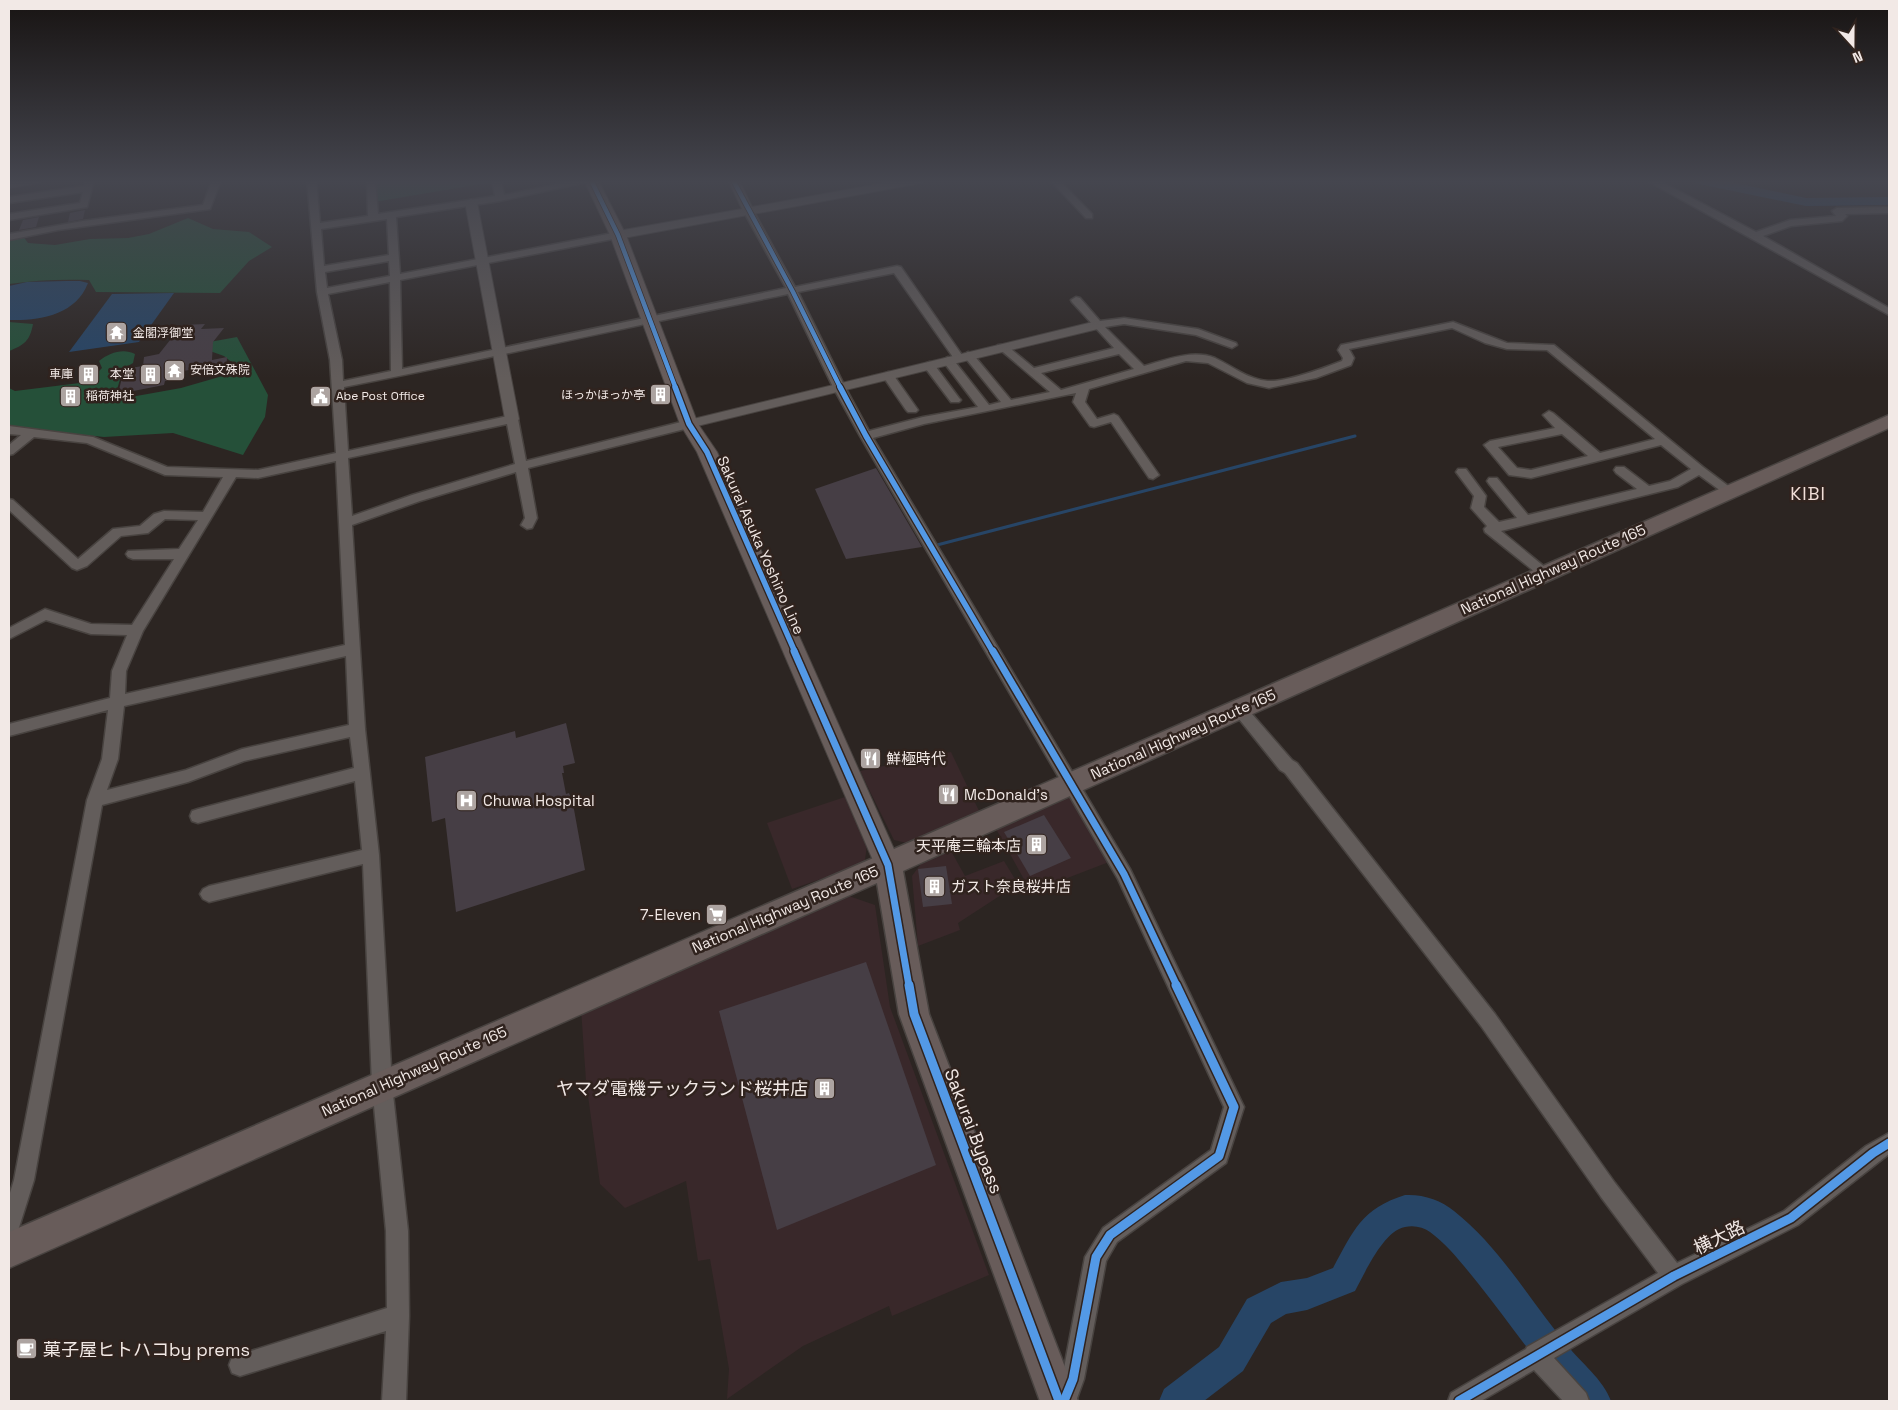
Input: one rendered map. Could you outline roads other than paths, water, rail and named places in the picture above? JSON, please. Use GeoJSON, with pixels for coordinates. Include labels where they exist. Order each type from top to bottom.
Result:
{"type":"FeatureCollection","features":[{"type":"Feature","properties":{"kind":"highway","name":"National Highway Route 165"},"geometry":{"type":"LineString","coordinates":[[9,1250],[1240,710],[1728,491],[1889,421]]}},
{"type":"Feature","properties":{"kind":"highway","name":"Sakurai Bypass"},"geometry":{"type":"LineString","coordinates":[[888,865],[914,1014],[1059,1401]]}},
{"type":"Feature","properties":{"kind":"main road","name":"Sakurai Asuka Yoshino Line"},"geometry":{"type":"LineString","coordinates":[[622,246],[689,424],[706,452],[888,865]]}},
{"type":"Feature","properties":{"kind":"street"},"geometry":{"type":"LineString","coordinates":[[318,246],[322,292],[336,360],[338,384],[357,729],[371,855],[382,1085],[397,1230],[398,1316],[394,1401]]}},
{"type":"Feature","properties":{"kind":"street"},"geometry":{"type":"LineString","coordinates":[[393,246],[397,373]]}},
{"type":"Feature","properties":{"kind":"street"},"geometry":{"type":"LineString","coordinates":[[478,246],[531,518],[527,525]]}},
{"type":"Feature","properties":{"kind":"street"},"geometry":{"type":"LineString","coordinates":[[322,292],[563,246]]}},
{"type":"Feature","properties":{"kind":"street"},"geometry":{"type":"LineString","coordinates":[[767,246],[866,436],[1124,874],[1234,1107],[1219,1156],[1110,1235],[1096,1257],[1073,1379],[1064,1401]]}},
{"type":"Feature","properties":{"kind":"street"},"geometry":{"type":"LineString","coordinates":[[1773,246],[1887,309]]}},
{"type":"Feature","properties":{"kind":"street"},"geometry":{"type":"LineString","coordinates":[[321,270],[394,256]]}},
{"type":"Feature","properties":{"kind":"street"},"geometry":{"type":"LineString","coordinates":[[338,384],[499,353],[650,318],[897,269],[958,358],[986,409]]}},
{"type":"Feature","properties":{"kind":"street"},"geometry":{"type":"LineString","coordinates":[[1076,300],[1097,325],[1142,371]]}},
{"type":"Feature","properties":{"kind":"street"},"geometry":{"type":"LineString","coordinates":[[346,522],[416,498],[521,466],[1097,325],[1124,321],[1198,332],[1232,345]]}},
{"type":"Feature","properties":{"kind":"street"},"geometry":{"type":"LineString","coordinates":[[866,436],[923,421],[986,409],[1030,398],[1059,394],[1186,358],[1202,359],[1220,364],[1251,381],[1276,384],[1312,376],[1347,363],[1348,358],[1343,350],[1345,347],[1453,325],[1489,341],[1507,346],[1550,347],[1699,470],[1728,491]]}},
{"type":"Feature","properties":{"kind":"street"},"geometry":{"type":"LineString","coordinates":[[1002,347],[1059,394]]}},
{"type":"Feature","properties":{"kind":"street"},"geometry":{"type":"LineString","coordinates":[[1032,372],[1122,350]]}},
{"type":"Feature","properties":{"kind":"street"},"geometry":{"type":"LineString","coordinates":[[958,358],[1009,404]]}},
{"type":"Feature","properties":{"kind":"street"},"geometry":{"type":"LineString","coordinates":[[928,365],[955,400]]}},
{"type":"Feature","properties":{"kind":"street"},"geometry":{"type":"LineString","coordinates":[[888,375],[912,410]]}},
{"type":"Feature","properties":{"kind":"street"},"geometry":{"type":"LineString","coordinates":[[1084,387],[1079,402],[1094,423],[1114,418],[1153,475]]}},
{"type":"Feature","properties":{"kind":"street"},"geometry":{"type":"LineString","coordinates":[[1549,415],[1596,456]]}},
{"type":"Feature","properties":{"kind":"street"},"geometry":{"type":"LineString","coordinates":[[9,430],[88,440],[165,471],[258,474],[512,419]]}},
{"type":"Feature","properties":{"kind":"street"},"geometry":{"type":"LineString","coordinates":[[1564,430],[1490,445],[1513,472],[1531,474],[1596,456],[1664,441]]}},
{"type":"Feature","properties":{"kind":"street"},"geometry":{"type":"LineString","coordinates":[[9,451],[32,432]]}},
{"type":"Feature","properties":{"kind":"street"},"geometry":{"type":"LineString","coordinates":[[1620,470],[1646,490]]}},
{"type":"Feature","properties":{"kind":"street"},"geometry":{"type":"LineString","coordinates":[[1545,573],[1490,529],[1674,484],[1699,470]]}},
{"type":"Feature","properties":{"kind":"street"},"geometry":{"type":"LineString","coordinates":[[1462,472],[1480,496],[1477,508],[1496,527]]}},
{"type":"Feature","properties":{"kind":"street"},"geometry":{"type":"LineString","coordinates":[[9,1230],[13,1205],[24,1180],[95,800],[110,759],[119,671],[136,630],[231,474]]}},
{"type":"Feature","properties":{"kind":"street"},"geometry":{"type":"LineString","coordinates":[[1493,481],[1525,520]]}},
{"type":"Feature","properties":{"kind":"street"},"geometry":{"type":"LineString","coordinates":[[9,503],[14,515],[77,565],[82,563],[118,531],[142,530],[164,515],[206,516]]}},
{"type":"Feature","properties":{"kind":"street"},"geometry":{"type":"LineString","coordinates":[[133,554],[183,554]]}},
{"type":"Feature","properties":{"kind":"street"},"geometry":{"type":"LineString","coordinates":[[9,634],[45,614],[91,629],[136,630]]}},
{"type":"Feature","properties":{"kind":"street"},"geometry":{"type":"LineString","coordinates":[[9,730],[117,702],[352,649]]}},
{"type":"Feature","properties":{"kind":"street"},"geometry":{"type":"LineString","coordinates":[[1240,710],[1286,765],[1291,768],[1488,1020],[1608,1190],[1674,1276]]}},
{"type":"Feature","properties":{"kind":"street"},"geometry":{"type":"LineString","coordinates":[[95,800],[188,776],[242,755],[357,729]]}},
{"type":"Feature","properties":{"kind":"street"},"geometry":{"type":"LineString","coordinates":[[198,816],[361,773]]}},
{"type":"Feature","properties":{"kind":"street"},"geometry":{"type":"LineString","coordinates":[[209,894],[371,855]]}},
{"type":"Feature","properties":{"kind":"street","name":"横大路"},"geometry":{"type":"LineString","coordinates":[[1459,1401],[1674,1276],[1791,1218],[1873,1153],[1889,1143]]}},
{"type":"Feature","properties":{"kind":"street"},"geometry":{"type":"LineString","coordinates":[[240,1365],[398,1316]]}},
{"type":"Feature","properties":{"kind":"street"},"geometry":{"type":"LineString","coordinates":[[1544,1351],[1578,1401]]}},
{"type":"Feature","properties":{"kind":"water"},"geometry":{"type":"Polygon","coordinates":[[[80,281],[88,283],[82,294],[66,309],[44,317],[9,320],[9,286],[27,282],[80,281]]]}},
{"type":"Feature","properties":{"kind":"water"},"geometry":{"type":"Polygon","coordinates":[[[174,293],[139,342],[69,352],[112,294],[174,293]]]}},
{"type":"Feature","properties":{"kind":"waterway"},"geometry":{"type":"LineString","coordinates":[[937,545],[1355,436]]}},
{"type":"Feature","properties":{"kind":"waterway"},"geometry":{"type":"LineString","coordinates":[[1176,1401],[1231,1359],[1259,1311],[1281,1298],[1307,1294],[1344,1280],[1361,1248],[1375,1229],[1384,1221],[1405,1211],[1428,1213],[1442,1221],[1459,1236],[1495,1278],[1556,1359],[1594,1401]]}},
{"type":"Feature","properties":{"kind":"place","name":"金閣浮御堂"},"geometry":{"type":"Point","coordinates":[117,333]}},
{"type":"Feature","properties":{"kind":"place","name":"安倍文殊院"},"geometry":{"type":"Point","coordinates":[174,370]}},
{"type":"Feature","properties":{"kind":"place","name":"車庫"},"geometry":{"type":"Point","coordinates":[89,374]}},
{"type":"Feature","properties":{"kind":"place","name":"本堂"},"geometry":{"type":"Point","coordinates":[150,374]}},
{"type":"Feature","properties":{"kind":"place","name":"ほっかほっか亭"},"geometry":{"type":"Point","coordinates":[661,395]}},
{"type":"Feature","properties":{"kind":"place","name":"稲荷神社"},"geometry":{"type":"Point","coordinates":[70,396]}},
{"type":"Feature","properties":{"kind":"place","name":"Abe Post Office"},"geometry":{"type":"Point","coordinates":[320,396]}},
{"type":"Feature","properties":{"kind":"place","name":"鮮極時代"},"geometry":{"type":"Point","coordinates":[870,758]}},
{"type":"Feature","properties":{"kind":"place","name":"McDonald's"},"geometry":{"type":"Point","coordinates":[948,794]}},
{"type":"Feature","properties":{"kind":"place","name":"Chuwa Hospital"},"geometry":{"type":"Point","coordinates":[467,800]}},
{"type":"Feature","properties":{"kind":"place","name":"天平庵三輪本店"},"geometry":{"type":"Point","coordinates":[1037,845]}},
{"type":"Feature","properties":{"kind":"place","name":"ガスト奈良桜井店"},"geometry":{"type":"Point","coordinates":[935,886]}},
{"type":"Feature","properties":{"kind":"place","name":"7-Eleven"},"geometry":{"type":"Point","coordinates":[717,914]}},
{"type":"Feature","properties":{"kind":"place","name":"ヤマダ電機テックランド桜井店"},"geometry":{"type":"Point","coordinates":[824,1088]}},
{"type":"Feature","properties":{"kind":"place","name":"菓子屋ヒトハコby prems"},"geometry":{"type":"Point","coordinates":[27,1349]}},
{"type":"Feature","properties":{"kind":"district","name":"KIBI"},"geometry":{"type":"Point","coordinates":[1808,493]}}]}
